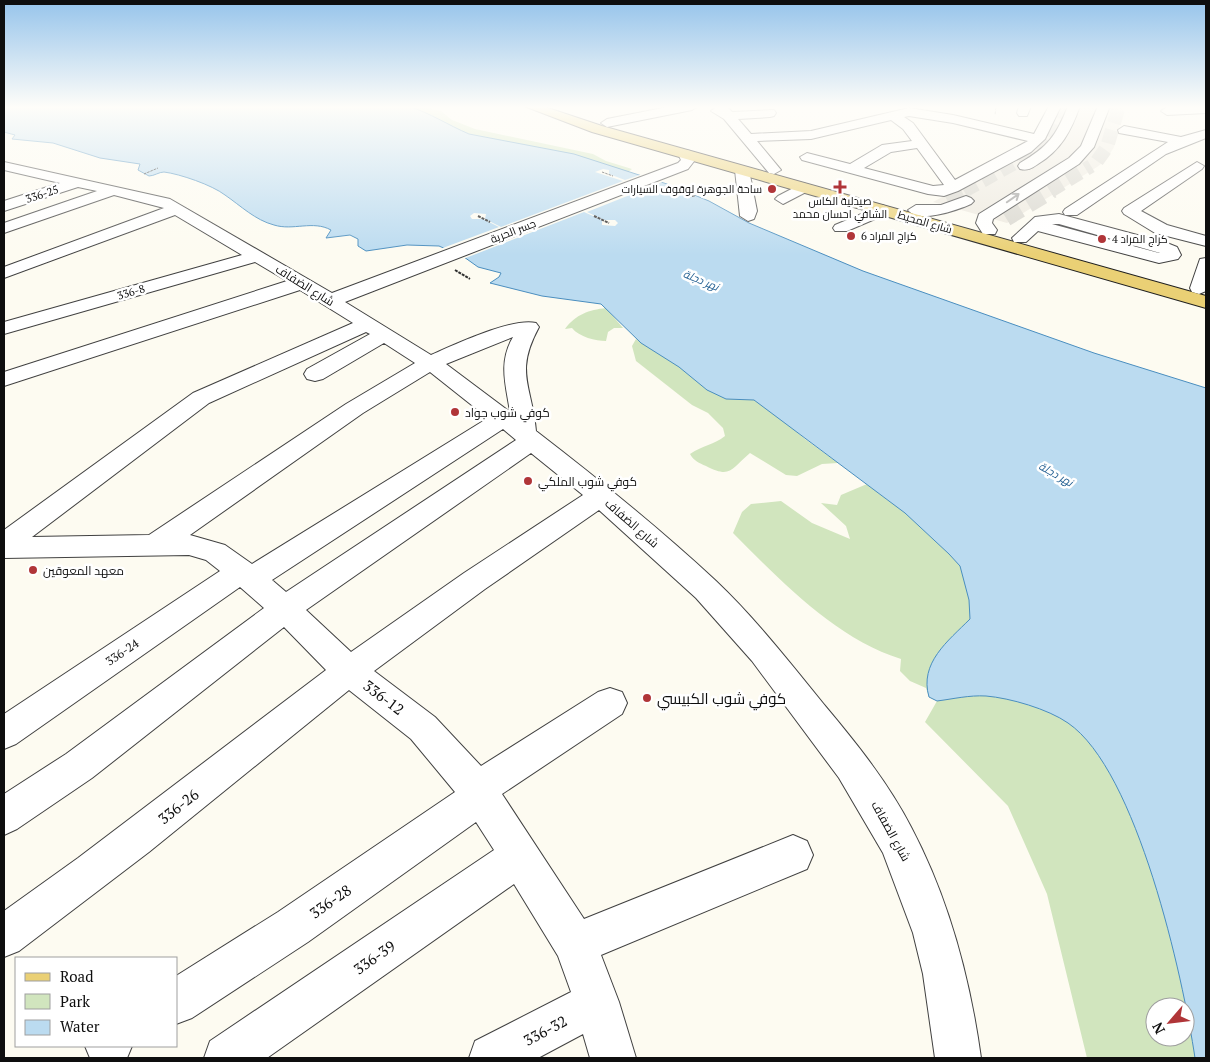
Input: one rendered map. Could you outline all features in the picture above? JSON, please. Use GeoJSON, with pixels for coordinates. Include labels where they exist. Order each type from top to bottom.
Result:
{"type":"FeatureCollection","features":[{"type":"Feature","properties":{"kind":"main road","name":"شارع المحيط"},"geometry":{"type":"LineString","coordinates":[[699,156],[742,170],[883,210],[1204,293]]}},
{"type":"Feature","properties":{"kind":"main road","name":"شارع المحيط"},"geometry":{"type":"LineString","coordinates":[[729,156],[782,162],[916,210],[987,223],[1020,238],[1204,293]]}},
{"type":"Feature","properties":{"kind":"street","name":"جسر الحرية"},"geometry":{"type":"LineString","coordinates":[[329,301],[683,166],[688,160],[686,156]]}},
{"type":"Feature","properties":{"kind":"street"},"geometry":{"type":"LineString","coordinates":[[762,156],[764,158],[782,162],[806,157],[937,191],[951,198]]}},
{"type":"Feature","properties":{"kind":"street"},"geometry":{"type":"LineString","coordinates":[[852,169],[874,156]]}},
{"type":"Feature","properties":{"kind":"street"},"geometry":{"type":"LineString","coordinates":[[927,156],[951,198]]}},
{"type":"Feature","properties":{"kind":"street"},"geometry":{"type":"LineString","coordinates":[[951,198],[1016,156]]}},
{"type":"Feature","properties":{"kind":"street"},"geometry":{"type":"LineString","coordinates":[[1014,172],[1044,156]]}},
{"type":"Feature","properties":{"kind":"street"},"geometry":{"type":"LineString","coordinates":[[987,223],[1079,156]]}},
{"type":"Feature","properties":{"kind":"street"},"geometry":{"type":"LineString","coordinates":[[1071,212],[1154,156]]}},
{"type":"Feature","properties":{"kind":"street"},"geometry":{"type":"LineString","coordinates":[[1161,156],[1201,167]]}},
{"type":"Feature","properties":{"kind":"street"},"geometry":{"type":"LineString","coordinates":[[1076,159],[1095,163]]}},
{"type":"Feature","properties":{"kind":"street"},"geometry":{"type":"LineString","coordinates":[[1110,167],[1129,172]]}},
{"type":"Feature","properties":{"kind":"street"},"geometry":{"type":"LineString","coordinates":[[1201,167],[1130,211],[1161,229],[1206,241]]}},
{"type":"Feature","properties":{"kind":"street"},"geometry":{"type":"LineString","coordinates":[[4,180],[16,168]]}},
{"type":"Feature","properties":{"kind":"street","name":"شارع الضفاف"},"geometry":{"type":"LineString","coordinates":[[16,168],[152,198],[178,208],[429,362],[520,430],[601,496],[675,561],[738,622],[852,766],[897,838],[934,934],[945,974],[958,1058]]}},
{"type":"Feature","properties":{"kind":"street"},"geometry":{"type":"LineString","coordinates":[[742,170],[749,211],[748,216]]}},
{"type":"Feature","properties":{"kind":"street","name":"336-25"},"geometry":{"type":"LineString","coordinates":[[4,206],[80,182]]}},
{"type":"Feature","properties":{"kind":"street"},"geometry":{"type":"LineString","coordinates":[[783,199],[803,188]]}},
{"type":"Feature","properties":{"kind":"street"},"geometry":{"type":"LineString","coordinates":[[8,236],[115,190]]}},
{"type":"Feature","properties":{"kind":"street"},"geometry":{"type":"LineString","coordinates":[[916,210],[951,198],[982,191]]}},
{"type":"Feature","properties":{"kind":"street"},"geometry":{"type":"LineString","coordinates":[[4,274],[178,208]]}},
{"type":"Feature","properties":{"kind":"street"},"geometry":{"type":"LineString","coordinates":[[841,228],[883,210]]}},
{"type":"Feature","properties":{"kind":"street"},"geometry":{"type":"LineString","coordinates":[[987,223],[1006,218]]}},
{"type":"Feature","properties":{"kind":"street"},"geometry":{"type":"LineString","coordinates":[[1020,238],[1041,220],[1059,220],[1161,247],[1171,251],[1172,255],[1158,258],[1036,225]]}},
{"type":"Feature","properties":{"kind":"street","name":"336-8"},"geometry":{"type":"LineString","coordinates":[[4,328],[258,256]]}},
{"type":"Feature","properties":{"kind":"street"},"geometry":{"type":"LineString","coordinates":[[1204,293],[1206,263]]}},
{"type":"Feature","properties":{"kind":"street"},"geometry":{"type":"LineString","coordinates":[[4,288],[72,265]]}},
{"type":"Feature","properties":{"kind":"street"},"geometry":{"type":"LineString","coordinates":[[4,379],[301,283]]}},
{"type":"Feature","properties":{"kind":"street"},"geometry":{"type":"LineString","coordinates":[[4,816],[79,766],[520,430],[524,416],[514,379],[513,363],[518,343],[529,326],[481,340],[429,362],[339,419],[157,544]]}},
{"type":"Feature","properties":{"kind":"street"},"geometry":{"type":"LineString","coordinates":[[316,374],[377,329]]}},
{"type":"Feature","properties":{"kind":"street"},"geometry":{"type":"LineString","coordinates":[[4,546],[201,398],[377,329]]}},
{"type":"Feature","properties":{"kind":"street","name":"336-24"},"geometry":{"type":"LineString","coordinates":[[4,732],[246,575],[520,430]]}},
{"type":"Feature","properties":{"kind":"street","name":"336-26"},"geometry":{"type":"LineString","coordinates":[[4,936],[185,802],[349,671],[512,555],[601,496]]}},
{"type":"Feature","properties":{"kind":"street","name":"336-12"},"geometry":{"type":"LineString","coordinates":[[4,546],[157,544],[203,548],[215,552],[246,575],[285,609],[349,671],[423,728],[479,793],[575,944],[597,1002],[613,1058]]}},
{"type":"Feature","properties":{"kind":"street","name":"336-28"},"geometry":{"type":"LineString","coordinates":[[178,1001],[293,927],[479,793],[610,703]]}},
{"type":"Feature","properties":{"kind":"street"},"geometry":{"type":"LineString","coordinates":[[575,944],[793,855]]}},
{"type":"Feature","properties":{"kind":"street","name":"336-39"},"geometry":{"type":"LineString","coordinates":[[227,1058],[520,856]]}},
{"type":"Feature","properties":{"kind":"street","name":"336-32"},"geometry":{"type":"LineString","coordinates":[[492,1058],[597,1002]]}},
{"type":"Feature","properties":{"kind":"path"},"geometry":{"type":"LineString","coordinates":[[144,174],[158,168]]}},
{"type":"Feature","properties":{"kind":"path"},"geometry":{"type":"LineString","coordinates":[[688,197],[696,195]]}},
{"type":"Feature","properties":{"kind":"green space"},"geometry":{"type":"Polygon","coordinates":[[[557,156],[596,156],[606,161],[632,169],[628,172],[609,166],[557,156]]]}},
{"type":"Feature","properties":{"kind":"green space"},"geometry":{"type":"Polygon","coordinates":[[[606,308],[623,328],[614,328],[608,332],[606,341],[588,338],[572,328],[565,329],[583,314],[606,308]]]}},
{"type":"Feature","properties":{"kind":"green space"},"geometry":{"type":"Polygon","coordinates":[[[636,339],[641,343],[714,362],[805,439],[838,463],[822,464],[797,476],[786,475],[750,453],[734,468],[726,472],[714,470],[697,461],[690,454],[725,436],[723,428],[708,413],[692,405],[636,361],[632,346],[636,339]]]}},
{"type":"Feature","properties":{"kind":"green space"},"geometry":{"type":"Polygon","coordinates":[[[867,484],[890,502],[902,503],[1119,728],[1190,997],[1145,997],[1145,1047],[1195,1047],[1195,1016],[1206,1058],[1087,1058],[1047,894],[1008,806],[925,722],[937,701],[929,697],[926,688],[910,681],[900,671],[901,659],[877,650],[832,623],[790,589],[733,533],[742,512],[751,504],[781,501],[812,523],[850,539],[846,526],[821,503],[837,505],[841,495],[867,484]]]}},
{"type":"Feature","properties":{"kind":"shaded area"},"geometry":{"type":"Polygon","coordinates":[[[1018,156],[1109,156],[1097,167],[1007,223],[933,202],[1018,156]]]}},
{"type":"Feature","properties":{"kind":"water","name":"نهر دجلة"},"geometry":{"type":"Polygon","coordinates":[[[92,156],[579,156],[667,184],[709,201],[749,223],[863,271],[1094,353],[1206,388],[1206,1058],[1195,1058],[1193,1047],[1195,1047],[1195,997],[1184,997],[1168,929],[1153,878],[1135,828],[1115,784],[1093,748],[1068,723],[1050,713],[1028,705],[986,696],[937,701],[929,697],[927,685],[932,663],[945,644],[970,619],[969,600],[960,566],[905,513],[754,400],[726,399],[707,390],[679,367],[641,343],[601,304],[542,296],[490,283],[499,277],[501,273],[478,267],[464,257],[439,246],[407,245],[366,251],[358,246],[358,239],[350,235],[326,238],[331,230],[324,227],[281,227],[267,223],[219,191],[204,184],[171,173],[164,172],[149,176],[138,170],[140,164],[92,156]]]}},
{"type":"Feature","properties":{"kind":"pier"},"geometry":{"type":"Polygon","coordinates":[[[603,169],[609,170],[609,174],[625,180],[643,174],[665,181],[587,212],[604,220],[615,220],[618,223],[615,226],[602,225],[602,220],[584,212],[463,259],[440,249],[499,227],[483,219],[472,219],[470,216],[474,213],[486,214],[485,219],[501,227],[623,181],[595,172],[603,169]]]}},
{"type":"Feature","properties":{"kind":"tunnel"},"geometry":{"type":"LineString","coordinates":[[964,191],[1028,156]]}},
{"type":"Feature","properties":{"kind":"tunnel"},"geometry":{"type":"LineString","coordinates":[[1097,161],[1101,156]]}},
{"type":"Feature","properties":{"kind":"tunnel"},"geometry":{"type":"LineString","coordinates":[[1050,191],[1091,166]]}},
{"type":"Feature","properties":{"kind":"tunnel"},"geometry":{"type":"LineString","coordinates":[[947,200],[966,190]]}},
{"type":"Feature","properties":{"kind":"tunnel"},"geometry":{"type":"LineString","coordinates":[[1006,218],[1052,190]]}},
{"type":"Feature","properties":{"kind":"place","name":"صيدلية الكاس الشافي احسان محمد"},"geometry":{"type":"Point","coordinates":[840,187]}},
{"type":"Feature","properties":{"kind":"place","name":"ساحة الجوهرة لوقوف السيارات"},"geometry":{"type":"Point","coordinates":[772,189]}},
{"type":"Feature","properties":{"kind":"place","name":"كراج المراد 6"},"geometry":{"type":"Point","coordinates":[851,236]}},
{"type":"Feature","properties":{"kind":"place","name":"كراج المراد 4"},"geometry":{"type":"Point","coordinates":[1102,239]}},
{"type":"Feature","properties":{"kind":"place","name":"كوفي شوب جواد"},"geometry":{"type":"Point","coordinates":[455,412]}},
{"type":"Feature","properties":{"kind":"place","name":"كوفي شوب الملكي"},"geometry":{"type":"Point","coordinates":[528,481]}},
{"type":"Feature","properties":{"kind":"place","name":"معهد المعوقين"},"geometry":{"type":"Point","coordinates":[33,570]}},
{"type":"Feature","properties":{"kind":"place","name":"كوفي شوب الكبيسي"},"geometry":{"type":"Point","coordinates":[647,698]}}]}
